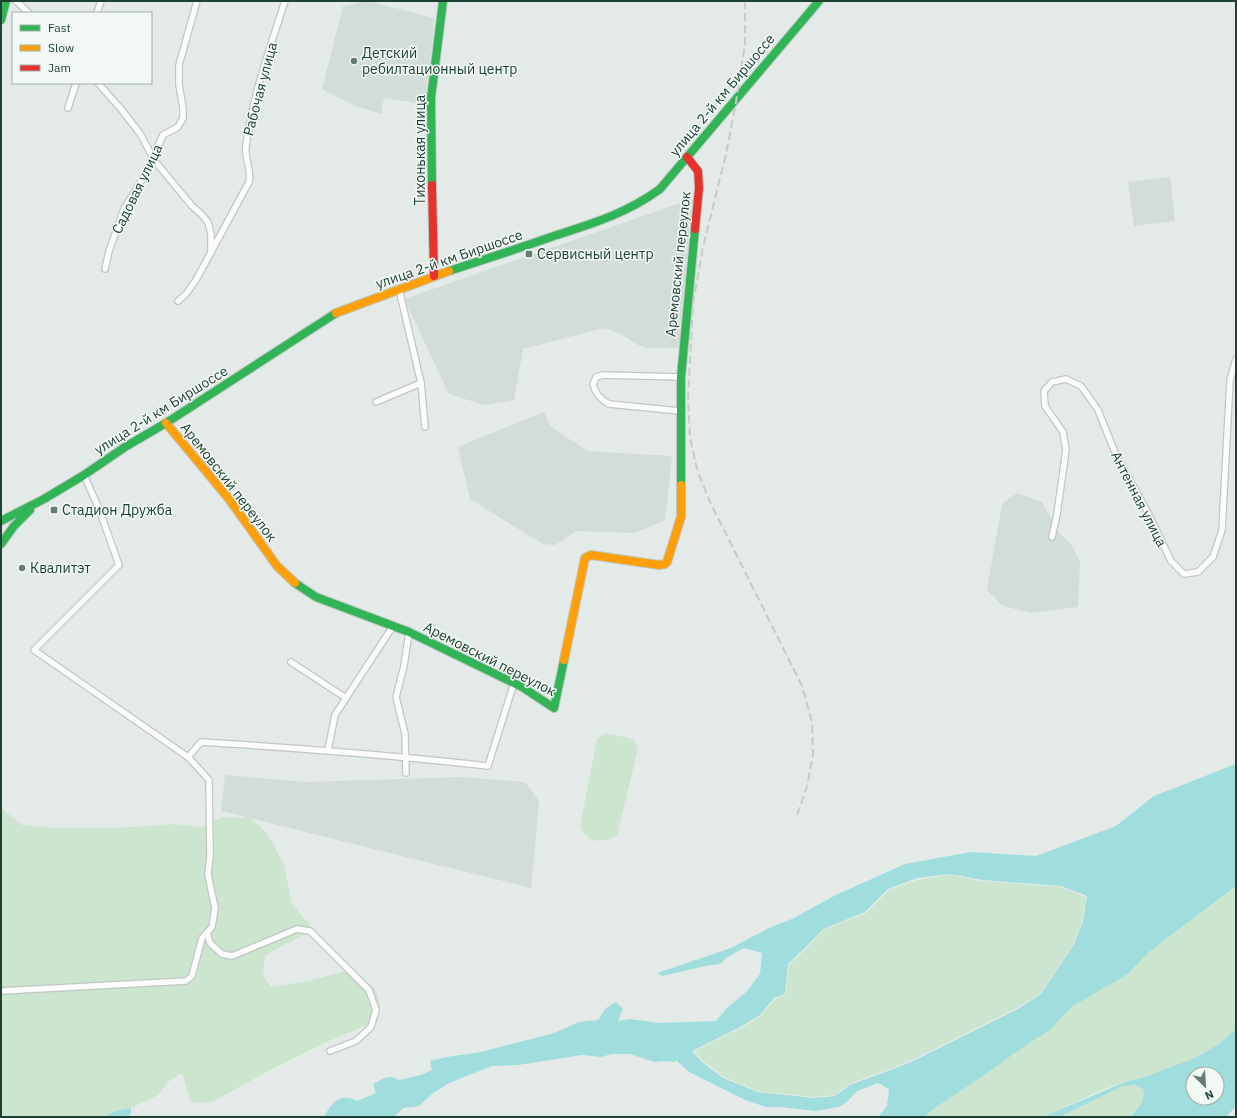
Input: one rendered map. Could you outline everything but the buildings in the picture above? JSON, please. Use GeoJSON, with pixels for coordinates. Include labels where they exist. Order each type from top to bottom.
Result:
{"type":"FeatureCollection","features":[{"type":"Feature","properties":{"kind":"street"},"geometry":{"type":"LineString","coordinates":[[1,20],[6,1]]}},
{"type":"Feature","properties":{"kind":"street"},"geometry":{"type":"LineString","coordinates":[[16,1],[28,12]]}},
{"type":"Feature","properties":{"kind":"street"},"geometry":{"type":"LineString","coordinates":[[97,12],[101,1]]}},
{"type":"Feature","properties":{"kind":"street","name":"Садовая улица"},"geometry":{"type":"LineString","coordinates":[[105,270],[109,252],[124,209],[154,160],[163,135],[178,127],[183,118],[179,84],[179,65],[197,1]]}},
{"type":"Feature","properties":{"kind":"street","name":"Рабочая улица"},"geometry":{"type":"LineString","coordinates":[[178,301],[186,294],[211,256],[249,182],[251,174],[245,156],[253,106],[285,1]]}},
{"type":"Feature","properties":{"kind":"street","name":"Тихонькая улица"},"geometry":{"type":"LineString","coordinates":[[434,276],[432,98],[443,1]]}},
{"type":"Feature","properties":{"kind":"street","name":"улица 2-й км Биршоссе"},"geometry":{"type":"LineString","coordinates":[[44,499],[84,475],[125,447],[166,423],[338,312],[434,276],[607,220],[627,212],[660,189],[819,1]]}},
{"type":"Feature","properties":{"kind":"street"},"geometry":{"type":"LineString","coordinates":[[68,108],[76,84]]}},
{"type":"Feature","properties":{"kind":"street"},"geometry":{"type":"LineString","coordinates":[[99,84],[141,135],[154,160],[192,206],[202,214],[208,222],[211,234],[211,256]]}},
{"type":"Feature","properties":{"kind":"street","name":"Аремовский переулок"},"geometry":{"type":"LineString","coordinates":[[166,423],[228,499],[277,566],[298,585],[316,597],[410,632],[514,683],[554,708],[585,558],[591,555],[659,565],[665,564],[667,562],[681,517],[681,377],[699,188],[698,171],[687,157]]}},
{"type":"Feature","properties":{"kind":"street"},"geometry":{"type":"LineString","coordinates":[[399,289],[420,383],[425,427]]}},
{"type":"Feature","properties":{"kind":"street","name":"Антенная улица"},"geometry":{"type":"LineString","coordinates":[[1052,537],[1057,514],[1066,450],[1063,432],[1045,406],[1044,391],[1052,382],[1066,379],[1081,386],[1098,410],[1116,455],[1148,513],[1171,561],[1184,574],[1198,572],[1213,557],[1222,530],[1230,380],[1236,359]]}},
{"type":"Feature","properties":{"kind":"street"},"geometry":{"type":"LineString","coordinates":[[680,411],[610,404],[597,395],[593,384],[596,377],[603,375],[681,377]]}},
{"type":"Feature","properties":{"kind":"street"},"geometry":{"type":"LineString","coordinates":[[376,402],[420,383]]}},
{"type":"Feature","properties":{"kind":"street"},"geometry":{"type":"LineString","coordinates":[[1,991],[186,981],[192,976],[202,938],[212,927],[215,908],[208,875],[210,856],[209,780],[188,757],[34,650],[119,565],[106,527],[84,475]]}},
{"type":"Feature","properties":{"kind":"street"},"geometry":{"type":"LineString","coordinates":[[1,521],[44,499]]}},
{"type":"Feature","properties":{"kind":"street"},"geometry":{"type":"LineString","coordinates":[[1,544],[23,516],[44,499]]}},
{"type":"Feature","properties":{"kind":"street"},"geometry":{"type":"LineString","coordinates":[[328,750],[335,715],[393,626]]}},
{"type":"Feature","properties":{"kind":"street","name":"Аремовский переулок"},"geometry":{"type":"LineString","coordinates":[[406,773],[405,734],[396,697],[404,666],[410,632]]}},
{"type":"Feature","properties":{"kind":"street"},"geometry":{"type":"LineString","coordinates":[[291,662],[346,698]]}},
{"type":"Feature","properties":{"kind":"street"},"geometry":{"type":"LineString","coordinates":[[188,757],[201,742],[406,756],[488,766],[514,683]]}},
{"type":"Feature","properties":{"kind":"street"},"geometry":{"type":"LineString","coordinates":[[207,933],[210,943],[222,954],[232,956],[297,929],[310,931],[369,990],[376,1010],[371,1027],[356,1041],[330,1051]]}},
{"type":"Feature","properties":{"kind":"shaded area"},"geometry":{"type":"Polygon","coordinates":[[[368,1],[434,18],[432,46],[424,104],[384,98],[381,114],[353,105],[322,89],[343,6],[368,1]]]}},
{"type":"Feature","properties":{"kind":"shaded area"},"geometry":{"type":"Polygon","coordinates":[[[1170,177],[1175,221],[1134,226],[1128,182],[1170,177]]]}},
{"type":"Feature","properties":{"kind":"shaded area"},"geometry":{"type":"Polygon","coordinates":[[[692,199],[679,348],[646,348],[636,344],[621,334],[604,328],[523,349],[514,400],[484,405],[449,394],[404,299],[692,199]]]}},
{"type":"Feature","properties":{"kind":"shaded area"},"geometry":{"type":"Polygon","coordinates":[[[544,412],[550,426],[587,451],[672,456],[665,520],[635,533],[576,531],[555,545],[543,544],[470,499],[458,447],[544,412]]]}},
{"type":"Feature","properties":{"kind":"shaded area"},"geometry":{"type":"Polygon","coordinates":[[[1017,493],[1042,502],[1060,534],[1071,544],[1080,561],[1078,607],[1031,613],[1003,606],[987,590],[1002,504],[1017,493]]]}},
{"type":"Feature","properties":{"kind":"shaded area"},"geometry":{"type":"Polygon","coordinates":[[[225,775],[306,782],[462,777],[525,782],[539,801],[531,888],[221,811],[225,775]]]}},
{"type":"Feature","properties":{"kind":"green space"},"geometry":{"type":"Polygon","coordinates":[[[605,733],[633,739],[638,748],[617,836],[600,841],[587,837],[580,827],[597,739],[605,733]]]}},
{"type":"Feature","properties":{"kind":"green space"},"geometry":{"type":"Polygon","coordinates":[[[1,808],[22,825],[54,828],[117,828],[175,824],[202,827],[222,817],[250,818],[264,830],[271,840],[284,865],[292,904],[311,926],[302,936],[265,956],[263,976],[271,987],[308,981],[343,972],[361,977],[376,990],[380,1006],[378,1017],[365,1026],[322,1044],[268,1071],[212,1102],[191,1103],[182,1073],[169,1081],[158,1095],[131,1108],[115,1111],[104,1117],[1,1117],[1,808]]]}},
{"type":"Feature","properties":{"kind":"green space"},"geometry":{"type":"Polygon","coordinates":[[[950,875],[982,881],[1061,887],[1086,897],[1082,921],[1072,946],[1040,994],[1017,1008],[908,1062],[849,1084],[835,1095],[814,1097],[758,1091],[724,1077],[703,1061],[694,1051],[743,1027],[761,1016],[775,999],[786,995],[789,965],[823,930],[866,913],[889,890],[917,880],[950,875]]]}},
{"type":"Feature","properties":{"kind":"green space"},"geometry":{"type":"Polygon","coordinates":[[[1236,886],[1236,1029],[1227,1038],[1194,1059],[1143,1078],[1127,1081],[1106,1088],[1045,1117],[924,1117],[1063,1018],[1073,1006],[1128,974],[1149,952],[1236,886]]]}},
{"type":"Feature","properties":{"kind":"green space"},"geometry":{"type":"Polygon","coordinates":[[[1135,1085],[1143,1089],[1144,1097],[1141,1104],[1130,1117],[1059,1117],[1123,1086],[1135,1085]]]}},
{"type":"Feature","properties":{"kind":"water"},"geometry":{"type":"Polygon","coordinates":[[[1236,764],[1236,886],[1149,952],[1128,974],[1073,1006],[1051,1029],[924,1117],[878,1117],[887,1106],[889,1089],[878,1083],[857,1091],[847,1102],[839,1107],[815,1111],[781,1107],[766,1107],[745,1100],[689,1072],[676,1060],[675,1062],[655,1062],[630,1054],[612,1054],[601,1057],[582,1055],[518,1065],[492,1066],[449,1083],[432,1094],[419,1106],[403,1108],[394,1117],[324,1117],[333,1103],[341,1098],[357,1101],[376,1093],[373,1084],[384,1078],[392,1077],[400,1080],[421,1075],[432,1070],[430,1061],[481,1052],[554,1033],[579,1022],[598,1020],[606,1008],[616,1002],[623,1009],[618,1021],[630,1019],[659,1023],[716,1021],[727,1008],[747,991],[760,974],[762,953],[744,948],[728,957],[720,964],[662,976],[657,973],[731,948],[769,928],[794,918],[834,896],[905,864],[971,852],[1036,856],[1116,826],[1154,796],[1236,764]],[[950,874],[917,878],[888,889],[865,912],[823,929],[788,964],[785,994],[774,998],[760,1015],[742,1026],[692,1051],[702,1062],[723,1078],[758,1092],[814,1098],[835,1096],[850,1085],[909,1063],[1018,1009],[1041,994],[1073,946],[1083,921],[1087,896],[1061,886],[983,880],[950,874]]]}},
{"type":"Feature","properties":{"kind":"water"},"geometry":{"type":"Polygon","coordinates":[[[1236,1029],[1236,1106],[1226,1117],[1130,1117],[1141,1104],[1144,1097],[1143,1089],[1135,1085],[1123,1086],[1059,1117],[1045,1117],[1125,1082],[1145,1077],[1195,1058],[1219,1044],[1236,1029]]]}},
{"type":"Feature","properties":{"kind":"water"},"geometry":{"type":"Polygon","coordinates":[[[131,1108],[131,1114],[128,1117],[104,1117],[115,1111],[131,1108]]]}},
{"type":"Feature","properties":{"kind":"railway"},"geometry":{"type":"LineString","coordinates":[[745,1],[745,44],[736,102],[726,154],[703,247],[693,303],[688,397],[690,438],[698,473],[712,506],[802,686],[812,722],[813,755],[807,786],[796,818]]}},
{"type":"Feature","properties":{"kind":"traffic: fast"},"geometry":{"type":"LineString","coordinates":[[1,20],[6,1]]}},
{"type":"Feature","properties":{"kind":"traffic: fast"},"geometry":{"type":"LineString","coordinates":[[432,185],[431,98],[443,1]]}},
{"type":"Feature","properties":{"kind":"traffic: fast"},"geometry":{"type":"LineString","coordinates":[[449,271],[608,218],[647,198],[660,189],[819,1]]}},
{"type":"Feature","properties":{"kind":"traffic: fast"},"geometry":{"type":"LineString","coordinates":[[681,485],[681,377],[695,229]]}},
{"type":"Feature","properties":{"kind":"traffic: fast"},"geometry":{"type":"LineString","coordinates":[[1,521],[44,499],[84,475],[125,447],[166,423],[336,313]]}},
{"type":"Feature","properties":{"kind":"traffic: fast"},"geometry":{"type":"LineString","coordinates":[[1,544],[14,526],[30,510]]}},
{"type":"Feature","properties":{"kind":"traffic: fast"},"geometry":{"type":"LineString","coordinates":[[295,583],[316,597],[409,632],[522,687],[554,708],[564,660]]}},
{"type":"Feature","properties":{"kind":"traffic: slow"},"geometry":{"type":"LineString","coordinates":[[336,313],[449,271]]}},
{"type":"Feature","properties":{"kind":"traffic: slow"},"geometry":{"type":"LineString","coordinates":[[166,423],[229,499],[277,566],[295,583]]}},
{"type":"Feature","properties":{"kind":"traffic: slow"},"geometry":{"type":"LineString","coordinates":[[564,660],[585,558],[591,555],[659,565],[665,564],[667,562],[681,517],[681,485]]}},
{"type":"Feature","properties":{"kind":"traffic: jam"},"geometry":{"type":"LineString","coordinates":[[687,157],[698,171],[699,188],[695,229]]}},
{"type":"Feature","properties":{"kind":"traffic: jam"},"geometry":{"type":"LineString","coordinates":[[432,185],[434,276]]}},
{"type":"Feature","properties":{"kind":"place","name":"Детский ребилтационный центр"},"geometry":{"type":"Point","coordinates":[354,61]}},
{"type":"Feature","properties":{"kind":"place","name":"Сервисный центр"},"geometry":{"type":"Point","coordinates":[529,254]}},
{"type":"Feature","properties":{"kind":"place","name":"Стадион Дружба"},"geometry":{"type":"Point","coordinates":[54,510]}},
{"type":"Feature","properties":{"kind":"place","name":"Квалитэт"},"geometry":{"type":"Point","coordinates":[22,568]}}]}
